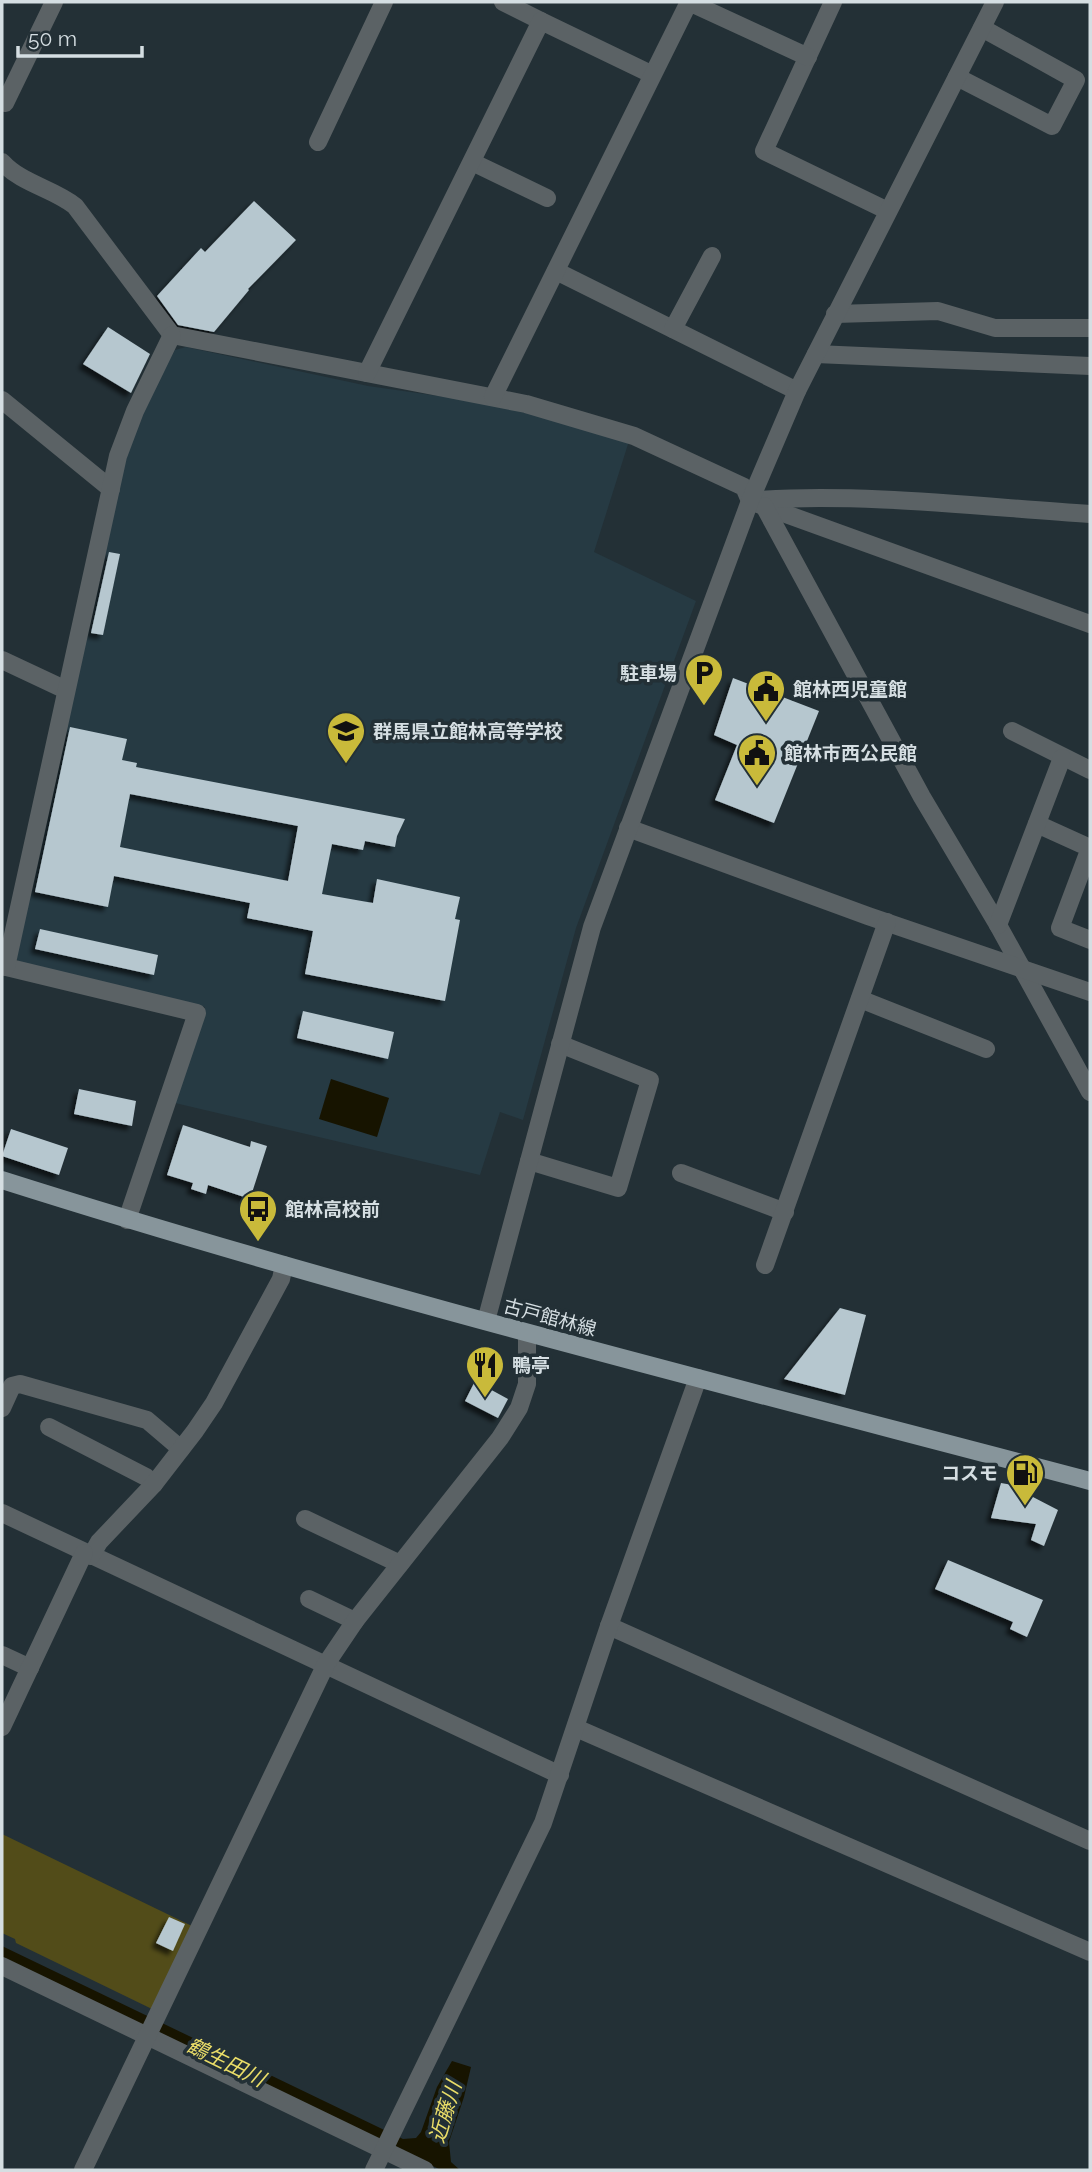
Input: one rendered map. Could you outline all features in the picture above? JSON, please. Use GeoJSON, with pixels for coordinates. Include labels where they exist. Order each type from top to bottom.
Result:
{"type":"FeatureCollection","features":[{"type":"Feature","properties":{"kind":"main road","name":"古戸館林線"},"geometry":{"type":"LineString","coordinates":[[2,1180],[127,1220],[527,1333],[1090,1481]]}},
{"type":"Feature","properties":{"kind":"street"},"geometry":{"type":"LineString","coordinates":[[2,101],[5,103],[54,2]]}},
{"type":"Feature","properties":{"kind":"street"},"geometry":{"type":"LineString","coordinates":[[318,142],[384,2]]}},
{"type":"Feature","properties":{"kind":"street"},"geometry":{"type":"LineString","coordinates":[[502,2],[651,75]]}},
{"type":"Feature","properties":{"kind":"street"},"geometry":{"type":"LineString","coordinates":[[493,397],[689,2],[808,57]]}},
{"type":"Feature","properties":{"kind":"street"},"geometry":{"type":"LineString","coordinates":[[833,2],[764,151],[888,211]]}},
{"type":"Feature","properties":{"kind":"street"},"geometry":{"type":"LineString","coordinates":[[486,1321],[592,927],[628,828],[757,503],[797,391],[995,2]]}},
{"type":"Feature","properties":{"kind":"street"},"geometry":{"type":"LineString","coordinates":[[367,373],[541,21]]}},
{"type":"Feature","properties":{"kind":"street"},"geometry":{"type":"LineString","coordinates":[[957,77],[1052,126],[1076,80],[982,28]]}},
{"type":"Feature","properties":{"kind":"street"},"geometry":{"type":"LineString","coordinates":[[2,162],[12,173],[75,206],[172,335],[526,404],[634,436],[744,487],[757,503],[1090,1091]]}},
{"type":"Feature","properties":{"kind":"street"},"geometry":{"type":"LineString","coordinates":[[471,162],[547,198]]}},
{"type":"Feature","properties":{"kind":"street"},"geometry":{"type":"LineString","coordinates":[[673,330],[712,256]]}},
{"type":"Feature","properties":{"kind":"street"},"geometry":{"type":"LineString","coordinates":[[556,271],[797,391]]}},
{"type":"Feature","properties":{"kind":"street"},"geometry":{"type":"LineString","coordinates":[[835,314],[938,311],[995,328],[1090,328]]}},
{"type":"Feature","properties":{"kind":"street"},"geometry":{"type":"LineString","coordinates":[[127,1220],[197,1013],[4,966],[48,780],[118,456],[135,411],[172,335]]}},
{"type":"Feature","properties":{"kind":"street"},"geometry":{"type":"LineString","coordinates":[[816,354],[1090,366]]}},
{"type":"Feature","properties":{"kind":"street"},"geometry":{"type":"LineString","coordinates":[[2,400],[111,489]]}},
{"type":"Feature","properties":{"kind":"street"},"geometry":{"type":"LineString","coordinates":[[757,503],[792,498],[909,502],[1090,514]]}},
{"type":"Feature","properties":{"kind":"street"},"geometry":{"type":"LineString","coordinates":[[757,503],[1090,624]]}},
{"type":"Feature","properties":{"kind":"street"},"geometry":{"type":"LineString","coordinates":[[2,660],[66,690]]}},
{"type":"Feature","properties":{"kind":"street"},"geometry":{"type":"LineString","coordinates":[[1012,731],[1090,770]]}},
{"type":"Feature","properties":{"kind":"street"},"geometry":{"type":"LineString","coordinates":[[998,925],[1062,758]]}},
{"type":"Feature","properties":{"kind":"street"},"geometry":{"type":"LineString","coordinates":[[1037,824],[1090,848],[1060,928],[1090,940]]}},
{"type":"Feature","properties":{"kind":"street"},"geometry":{"type":"LineString","coordinates":[[628,828],[1090,992]]}},
{"type":"Feature","properties":{"kind":"street"},"geometry":{"type":"LineString","coordinates":[[765,1265],[887,922]]}},
{"type":"Feature","properties":{"kind":"street"},"geometry":{"type":"LineString","coordinates":[[860,999],[986,1049]]}},
{"type":"Feature","properties":{"kind":"street"},"geometry":{"type":"LineString","coordinates":[[529,1161],[618,1188],[650,1080],[560,1044]]}},
{"type":"Feature","properties":{"kind":"street"},"geometry":{"type":"LineString","coordinates":[[681,1173],[785,1212]]}},
{"type":"Feature","properties":{"kind":"street"},"geometry":{"type":"LineString","coordinates":[[2,1727],[88,1555],[154,1484],[214,1403],[281,1279],[284,1265]]}},
{"type":"Feature","properties":{"kind":"street"},"geometry":{"type":"LineString","coordinates":[[83,2170],[326,1664],[355,1621],[493,1448],[519,1408],[527,1384],[527,1333]]}},
{"type":"Feature","properties":{"kind":"street"},"geometry":{"type":"LineString","coordinates":[[374,2170],[543,1823],[609,1626],[698,1378]]}},
{"type":"Feature","properties":{"kind":"street"},"geometry":{"type":"LineString","coordinates":[[2,1408],[12,1386],[20,1384],[147,1420],[181,1449]]}},
{"type":"Feature","properties":{"kind":"street"},"geometry":{"type":"LineString","coordinates":[[49,1427],[146,1477],[154,1484]]}},
{"type":"Feature","properties":{"kind":"street"},"geometry":{"type":"LineString","coordinates":[[2,1513],[559,1775]]}},
{"type":"Feature","properties":{"kind":"street"},"geometry":{"type":"LineString","coordinates":[[305,1519],[400,1564]]}},
{"type":"Feature","properties":{"kind":"street"},"geometry":{"type":"LineString","coordinates":[[309,1599],[355,1621]]}},
{"type":"Feature","properties":{"kind":"street"},"geometry":{"type":"LineString","coordinates":[[609,1626],[1090,1841]]}},
{"type":"Feature","properties":{"kind":"street"},"geometry":{"type":"LineString","coordinates":[[2,1655],[30,1668]]}},
{"type":"Feature","properties":{"kind":"street"},"geometry":{"type":"LineString","coordinates":[[576,1728],[1090,1952]]}},
{"type":"Feature","properties":{"kind":"street"},"geometry":{"type":"LineString","coordinates":[[2,1966],[148,2036],[387,2142],[425,2170]]}},
{"type":"Feature","properties":{"kind":"shaded area","name":"群馬県立館林高等学校"},"geometry":{"type":"Polygon","coordinates":[[[186,347],[368,386],[495,404],[629,441],[594,552],[696,601],[576,928],[523,1120],[500,1112],[480,1175],[175,1103],[205,1007],[21,965],[15,957],[128,429],[175,350],[186,347]]]}},
{"type":"Feature","properties":{"kind":"shaded area"},"geometry":{"type":"Polygon","coordinates":[[[2,1834],[192,1926],[152,2009],[16,1943],[15,1939],[2,1933],[2,1834]]]}},
{"type":"Feature","properties":{"kind":"water"},"geometry":{"type":"Polygon","coordinates":[[[331,1079],[389,1098],[377,1137],[319,1119],[331,1079]]]}},
{"type":"Feature","properties":{"kind":"water"},"geometry":{"type":"Polygon","coordinates":[[[2,1946],[403,2139],[416,2138],[421,2132],[437,2087],[452,2061],[471,2067],[449,2142],[451,2162],[460,2170],[441,2170],[2,1959],[2,1946]]]}},
{"type":"Feature","properties":{"kind":"building"},"geometry":{"type":"Polygon","coordinates":[[[254,201],[296,240],[248,289],[214,332],[178,325],[157,296],[201,248],[205,252],[254,201]]]}},
{"type":"Feature","properties":{"kind":"building"},"geometry":{"type":"Polygon","coordinates":[[[108,327],[150,354],[131,393],[83,364],[108,327]]]}},
{"type":"Feature","properties":{"kind":"building"},"geometry":{"type":"Polygon","coordinates":[[[109,552],[120,554],[103,635],[91,633],[109,552]]]}},
{"type":"Feature","properties":{"kind":"building","name":"館林西児童館"},"geometry":{"type":"Polygon","coordinates":[[[733,678],[819,711],[774,823],[715,800],[737,745],[714,735],[733,678]]]}},
{"type":"Feature","properties":{"kind":"building"},"geometry":{"type":"Polygon","coordinates":[[[70,727],[127,739],[122,760],[137,763],[136,767],[405,819],[395,847],[365,841],[363,850],[332,844],[322,894],[373,903],[377,879],[460,897],[455,919],[460,920],[445,1001],[305,974],[313,931],[247,918],[250,903],[114,876],[108,907],[35,892],[70,727]],[[130,794],[120,847],[288,881],[298,826],[130,794]]]}},
{"type":"Feature","properties":{"kind":"building"},"geometry":{"type":"Polygon","coordinates":[[[40,929],[158,955],[154,975],[35,949],[40,929]]]}},
{"type":"Feature","properties":{"kind":"building"},"geometry":{"type":"Polygon","coordinates":[[[303,1011],[394,1032],[388,1059],[297,1038],[303,1011]]]}},
{"type":"Feature","properties":{"kind":"building"},"geometry":{"type":"Polygon","coordinates":[[[79,1089],[136,1101],[132,1126],[74,1114],[79,1089]]]}},
{"type":"Feature","properties":{"kind":"building"},"geometry":{"type":"Polygon","coordinates":[[[183,1125],[250,1147],[251,1141],[267,1146],[250,1199],[208,1185],[206,1194],[191,1189],[193,1183],[167,1175],[183,1125]]]}},
{"type":"Feature","properties":{"kind":"building"},"geometry":{"type":"Polygon","coordinates":[[[11,1129],[68,1148],[59,1175],[2,1156],[11,1129]]]}},
{"type":"Feature","properties":{"kind":"building"},"geometry":{"type":"Polygon","coordinates":[[[840,1308],[866,1315],[845,1395],[784,1379],[840,1308]]]}},
{"type":"Feature","properties":{"kind":"building"},"geometry":{"type":"Polygon","coordinates":[[[475,1381],[508,1399],[498,1418],[465,1401],[475,1381]]]}},
{"type":"Feature","properties":{"kind":"building"},"geometry":{"type":"Polygon","coordinates":[[[1001,1483],[1030,1488],[1031,1496],[1058,1510],[1044,1546],[1031,1540],[1036,1524],[991,1518],[1001,1483]]]}},
{"type":"Feature","properties":{"kind":"building"},"geometry":{"type":"Polygon","coordinates":[[[948,1560],[1043,1600],[1027,1637],[1010,1629],[1013,1622],[935,1589],[948,1560]]]}},
{"type":"Feature","properties":{"kind":"building"},"geometry":{"type":"Polygon","coordinates":[[[169,1917],[185,1924],[173,1951],[156,1943],[169,1917]]]}},
{"type":"Feature","properties":{"kind":"place","name":"駐車場"},"geometry":{"type":"Point","coordinates":[704,707]}},
{"type":"Feature","properties":{"kind":"place","name":"館林西児童館"},"geometry":{"type":"Point","coordinates":[766,723]}},
{"type":"Feature","properties":{"kind":"place","name":"群馬県立館林高等学校"},"geometry":{"type":"Point","coordinates":[346,765]}},
{"type":"Feature","properties":{"kind":"place","name":"館林市西公民館"},"geometry":{"type":"Point","coordinates":[757,787]}},
{"type":"Feature","properties":{"kind":"place","name":"館林高校前"},"geometry":{"type":"Point","coordinates":[258,1243]}},
{"type":"Feature","properties":{"kind":"place","name":"鴨亭"},"geometry":{"type":"Point","coordinates":[485,1399]}},
{"type":"Feature","properties":{"kind":"place","name":"コスモ"},"geometry":{"type":"Point","coordinates":[1025,1507]}},
{"type":"Feature","properties":{"kind":"water label","name":"鶴生田川"},"geometry":{"type":"Point","coordinates":[226,2062]}},
{"type":"Feature","properties":{"kind":"water label","name":"近藤川"},"geometry":{"type":"Point","coordinates":[445,2112]}}]}
